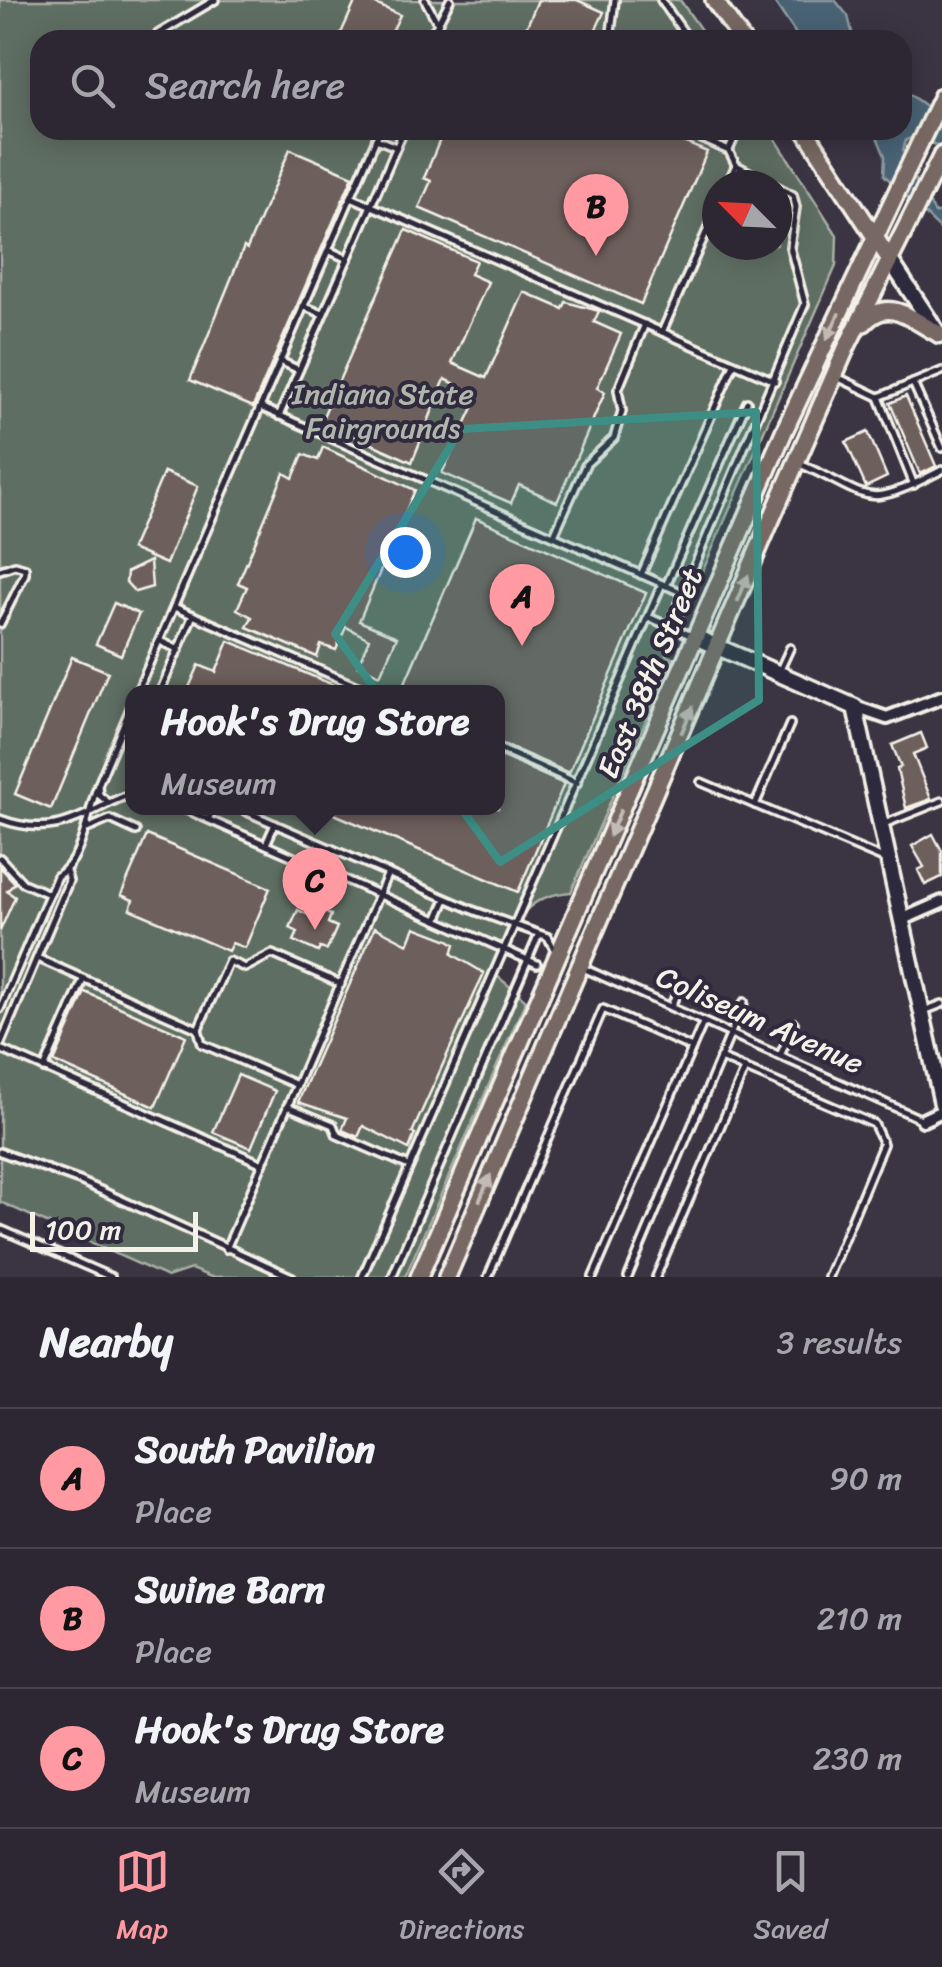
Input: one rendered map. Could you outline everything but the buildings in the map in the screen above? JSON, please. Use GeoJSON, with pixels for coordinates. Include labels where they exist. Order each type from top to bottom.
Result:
{"type":"FeatureCollection","features":[{"type":"Feature","properties":{"kind":"main road"},"geometry":{"type":"LineString","coordinates":[[714,0],[735,30]]}},
{"type":"Feature","properties":{"kind":"main road","name":"East 38th Street"},"geometry":{"type":"LineString","coordinates":[[420,1277],[785,429],[942,96]]}},
{"type":"Feature","properties":{"kind":"main road"},"geometry":{"type":"LineString","coordinates":[[811,140],[890,260]]}},
{"type":"Feature","properties":{"kind":"main road","name":"East 38th Street"},"geometry":{"type":"LineString","coordinates":[[447,1277],[847,346],[942,155]]}},
{"type":"Feature","properties":{"kind":"main road"},"geometry":{"type":"LineString","coordinates":[[847,346],[880,309],[898,310],[941,337]]}},
{"type":"Feature","properties":{"kind":"street"},"geometry":{"type":"LineString","coordinates":[[890,260],[941,337]]}},
{"type":"Feature","properties":{"kind":"street"},"geometry":{"type":"LineString","coordinates":[[695,638],[890,718],[942,697]]}},
{"type":"Feature","properties":{"kind":"street"},"geometry":{"type":"LineString","coordinates":[[856,707],[942,1108]]}},
{"type":"Feature","properties":{"kind":"street"},"geometry":{"type":"LineString","coordinates":[[901,920],[942,902]]}},
{"type":"Feature","properties":{"kind":"street","name":"Coliseum Avenue"},"geometry":{"type":"LineString","coordinates":[[558,956],[580,967]]}},
{"type":"Feature","properties":{"kind":"street","name":"Coliseum Avenue"},"geometry":{"type":"LineString","coordinates":[[923,1120],[942,1108]]}},
{"type":"Feature","properties":{"kind":"lane"},"geometry":{"type":"LineString","coordinates":[[165,30],[215,0]]}},
{"type":"Feature","properties":{"kind":"lane"},"geometry":{"type":"LineString","coordinates":[[424,0],[438,30]]}},
{"type":"Feature","properties":{"kind":"lane"},"geometry":{"type":"LineString","coordinates":[[429,30],[437,26],[450,0]]}},
{"type":"Feature","properties":{"kind":"lane"},"geometry":{"type":"LineString","coordinates":[[612,30],[616,0]]}},
{"type":"Feature","properties":{"kind":"lane"},"geometry":{"type":"LineString","coordinates":[[662,0],[682,30]]}},
{"type":"Feature","properties":{"kind":"lane"},"geometry":{"type":"LineString","coordinates":[[141,685],[376,140]]}},
{"type":"Feature","properties":{"kind":"lane"},"geometry":{"type":"LineString","coordinates":[[378,140],[396,147]]}},
{"type":"Feature","properties":{"kind":"lane"},"geometry":{"type":"LineString","coordinates":[[280,416],[399,140]]}},
{"type":"Feature","properties":{"kind":"lane"},"geometry":{"type":"LineString","coordinates":[[669,626],[805,304],[790,247],[796,200],[781,185],[736,165],[729,151],[704,140]]}},
{"type":"Feature","properties":{"kind":"lane"},"geometry":{"type":"LineString","coordinates":[[729,151],[734,140]]}},
{"type":"Feature","properties":{"kind":"lane"},"geometry":{"type":"LineString","coordinates":[[734,170],[736,165]]}},
{"type":"Feature","properties":{"kind":"lane"},"geometry":{"type":"LineString","coordinates":[[351,197],[774,381]]}},
{"type":"Feature","properties":{"kind":"lane"},"geometry":{"type":"LineString","coordinates":[[662,332],[702,242]]}},
{"type":"Feature","properties":{"kind":"lane"},"geometry":{"type":"LineString","coordinates":[[328,250],[348,259]]}},
{"type":"Feature","properties":{"kind":"lane"},"geometry":{"type":"LineString","coordinates":[[304,306],[324,314]]}},
{"type":"Feature","properties":{"kind":"lane"},"geometry":{"type":"LineString","coordinates":[[554,536],[586,464],[614,438],[622,411],[618,390],[645,324]]}},
{"type":"Feature","properties":{"kind":"lane"},"geometry":{"type":"LineString","coordinates":[[280,362],[299,370]]}},
{"type":"Feature","properties":{"kind":"lane"},"geometry":{"type":"LineString","coordinates":[[641,575],[734,364]]}},
{"type":"Feature","properties":{"kind":"lane"},"geometry":{"type":"LineString","coordinates":[[879,396],[942,371]]}},
{"type":"Feature","properties":{"kind":"lane"},"geometry":{"type":"LineString","coordinates":[[834,376],[879,396],[914,485]]}},
{"type":"Feature","properties":{"kind":"lane"},"geometry":{"type":"LineString","coordinates":[[913,382],[942,448]]}},
{"type":"Feature","properties":{"kind":"lane"},"geometry":{"type":"LineString","coordinates":[[362,1277],[502,946],[747,402]]}},
{"type":"Feature","properties":{"kind":"lane"},"geometry":{"type":"LineString","coordinates":[[260,408],[683,594]]}},
{"type":"Feature","properties":{"kind":"lane"},"geometry":{"type":"LineString","coordinates":[[796,462],[870,498],[914,485],[942,470]]}},
{"type":"Feature","properties":{"kind":"lane"},"geometry":{"type":"LineString","coordinates":[[0,570],[15,565],[24,568],[25,574],[0,624]]}},
{"type":"Feature","properties":{"kind":"lane"},"geometry":{"type":"LineString","coordinates":[[174,607],[355,685]]}},
{"type":"Feature","properties":{"kind":"lane"},"geometry":{"type":"LineString","coordinates":[[163,685],[194,615]]}},
{"type":"Feature","properties":{"kind":"lane"},"geometry":{"type":"LineString","coordinates":[[648,617],[695,638]]}},
{"type":"Feature","properties":{"kind":"lane"},"geometry":{"type":"LineString","coordinates":[[160,641],[178,650]]}},
{"type":"Feature","properties":{"kind":"lane"},"geometry":{"type":"LineString","coordinates":[[779,674],[790,648]]}},
{"type":"Feature","properties":{"kind":"lane"},"geometry":{"type":"LineString","coordinates":[[10,1020],[0,1012],[57,876],[66,871],[84,830],[125,721]]}},
{"type":"Feature","properties":{"kind":"lane"},"geometry":{"type":"LineString","coordinates":[[755,805],[790,724]]}},
{"type":"Feature","properties":{"kind":"lane"},"geometry":{"type":"LineString","coordinates":[[505,751],[577,783]]}},
{"type":"Feature","properties":{"kind":"lane"},"geometry":{"type":"LineString","coordinates":[[701,782],[888,861]]}},
{"type":"Feature","properties":{"kind":"lane"},"geometry":{"type":"LineString","coordinates":[[98,785],[99,795],[110,802]]}},
{"type":"Feature","properties":{"kind":"lane"},"geometry":{"type":"LineString","coordinates":[[0,819],[44,830],[125,797]]}},
{"type":"Feature","properties":{"kind":"lane"},"geometry":{"type":"LineString","coordinates":[[881,824],[942,801]]}},
{"type":"Feature","properties":{"kind":"lane"},"geometry":{"type":"LineString","coordinates":[[199,815],[528,958],[537,964],[541,995]]}},
{"type":"Feature","properties":{"kind":"lane"},"geometry":{"type":"LineString","coordinates":[[208,819],[210,815]]}},
{"type":"Feature","properties":{"kind":"lane"},"geometry":{"type":"LineString","coordinates":[[255,815],[538,936],[562,933],[573,921]]}},
{"type":"Feature","properties":{"kind":"lane"},"geometry":{"type":"LineString","coordinates":[[84,830],[110,819],[136,830]]}},
{"type":"Feature","properties":{"kind":"lane"},"geometry":{"type":"LineString","coordinates":[[266,844],[275,823]]}},
{"type":"Feature","properties":{"kind":"lane"},"geometry":{"type":"LineString","coordinates":[[322,868],[332,848]]}},
{"type":"Feature","properties":{"kind":"lane"},"geometry":{"type":"LineString","coordinates":[[0,858],[23,884],[59,906]]}},
{"type":"Feature","properties":{"kind":"lane"},"geometry":{"type":"LineString","coordinates":[[66,871],[70,881],[0,1047],[262,1164]]}},
{"type":"Feature","properties":{"kind":"lane"},"geometry":{"type":"LineString","coordinates":[[226,1249],[388,873]]}},
{"type":"Feature","properties":{"kind":"lane"},"geometry":{"type":"LineString","coordinates":[[438,918],[446,898]]}},
{"type":"Feature","properties":{"kind":"lane"},"geometry":{"type":"LineString","coordinates":[[392,1277],[538,936]]}},
{"type":"Feature","properties":{"kind":"lane"},"geometry":{"type":"LineString","coordinates":[[537,964],[558,956],[548,937]]}},
{"type":"Feature","properties":{"kind":"lane"},"geometry":{"type":"LineString","coordinates":[[30,938],[42,944]]}},
{"type":"Feature","properties":{"kind":"lane"},"geometry":{"type":"LineString","coordinates":[[297,1085],[202,1044],[198,1029],[228,961],[245,968],[272,954],[341,984]]}},
{"type":"Feature","properties":{"kind":"lane"},"geometry":{"type":"LineString","coordinates":[[36,958],[198,1029]]}},
{"type":"Feature","properties":{"kind":"lane","name":"Coliseum Avenue"},"geometry":{"type":"LineString","coordinates":[[580,967],[923,1120]]}},
{"type":"Feature","properties":{"kind":"lane"},"geometry":{"type":"LineString","coordinates":[[44,1068],[83,978]]}},
{"type":"Feature","properties":{"kind":"lane"},"geometry":{"type":"LineString","coordinates":[[13,979],[24,988]]}},
{"type":"Feature","properties":{"kind":"lane"},"geometry":{"type":"LineString","coordinates":[[670,1007],[679,986]]}},
{"type":"Feature","properties":{"kind":"lane"},"geometry":{"type":"LineString","coordinates":[[628,1277],[744,1002]]}},
{"type":"Feature","properties":{"kind":"lane"},"geometry":{"type":"LineString","coordinates":[[921,1012],[942,1004]]}},
{"type":"Feature","properties":{"kind":"lane"},"geometry":{"type":"LineString","coordinates":[[488,1277],[603,1010],[692,1048]]}},
{"type":"Feature","properties":{"kind":"lane"},"geometry":{"type":"LineString","coordinates":[[592,1277],[704,1022]]}},
{"type":"Feature","properties":{"kind":"lane"},"geometry":{"type":"LineString","coordinates":[[780,1056],[794,1023]]}},
{"type":"Feature","properties":{"kind":"lane"},"geometry":{"type":"LineString","coordinates":[[720,1058],[874,1124],[883,1144],[828,1277]]}},
{"type":"Feature","properties":{"kind":"lane"},"geometry":{"type":"LineString","coordinates":[[656,1277],[746,1069]]}},
{"type":"Feature","properties":{"kind":"lane"},"geometry":{"type":"LineString","coordinates":[[288,1106],[333,1125],[336,1135],[409,1166]]}},
{"type":"Feature","properties":{"kind":"lane"},"geometry":{"type":"LineString","coordinates":[[0,1152],[80,1180],[292,1277]]}},
{"type":"Feature","properties":{"kind":"lane"},"geometry":{"type":"LineString","coordinates":[[0,1229],[110,1277]]}},
{"type":"Feature","properties":{"kind":"highlighted area"},"geometry":{"type":"Polygon","coordinates":[[[756,412],[759,700],[500,862],[335,634],[461,429],[756,412]]]}},
{"type":"Feature","properties":{"kind":"green space","name":"Indiana State Fairgrounds"},"geometry":{"type":"Polygon","coordinates":[[[0,0],[680,0],[701,30],[30,30],[30,140],[776,140],[837,235],[836,266],[666,655],[673,658],[571,892],[553,895],[528,908],[514,930],[497,976],[526,1000],[405,1277],[211,1277],[191,1269],[167,1277],[0,1202],[0,0]]]}},
{"type":"Feature","properties":{"kind":"water"},"geometry":{"type":"Polygon","coordinates":[[[773,0],[835,0],[848,16],[852,30],[793,30],[773,0]]]}},
{"type":"Feature","properties":{"kind":"water"},"geometry":{"type":"Polygon","coordinates":[[[912,96],[942,118],[942,147],[913,137],[912,96]]]}},
{"type":"Feature","properties":{"kind":"water"},"geometry":{"type":"Polygon","coordinates":[[[878,140],[906,140],[903,150],[909,170],[935,213],[942,213],[942,231],[884,175],[885,156],[878,140]]]}},
{"type":"Feature","properties":{"kind":"place","name":"Swine Barn"},"geometry":{"type":"Point","coordinates":[596,256]}},
{"type":"Feature","properties":{"kind":"place","name":"South Pavilion"},"geometry":{"type":"Point","coordinates":[522,646]}},
{"type":"Feature","properties":{"kind":"place","name":"Hook's Drug Store"},"geometry":{"type":"Point","coordinates":[315,930]}}]}
